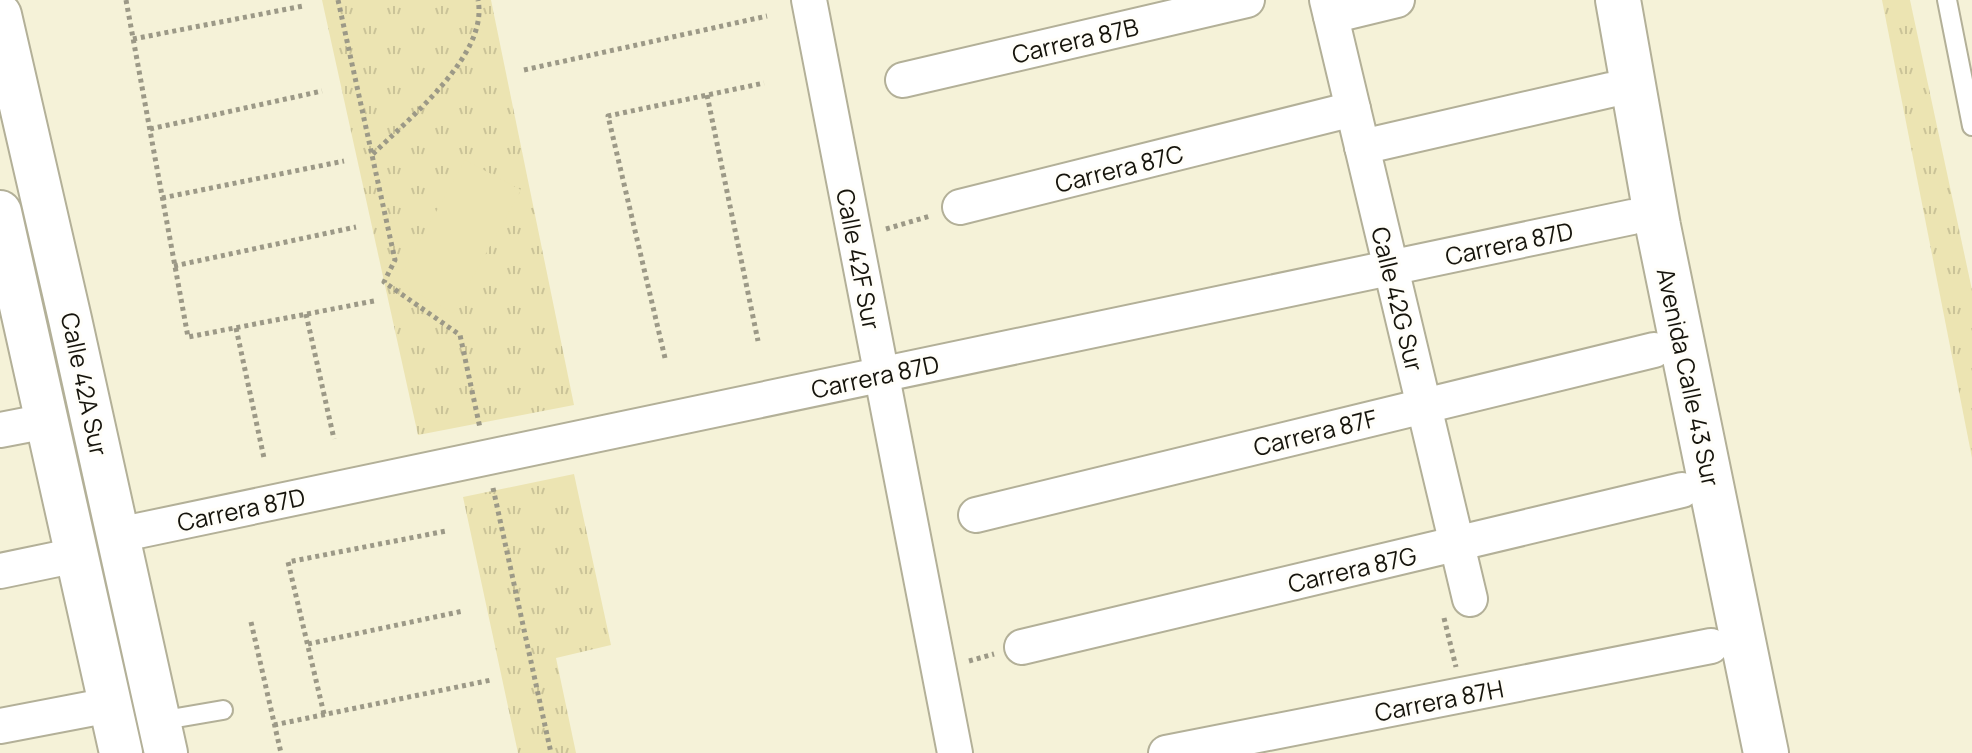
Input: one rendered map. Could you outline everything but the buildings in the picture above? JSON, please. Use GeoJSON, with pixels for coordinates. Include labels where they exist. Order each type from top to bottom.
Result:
{"type":"FeatureCollection","features":[{"type":"Feature","properties":{"kind":"main road","name":"Avenida Calle 43 Sur"},"geometry":{"type":"LineString","coordinates":[[1618,0],[1658,226],[1766,753]]}},
{"type":"Feature","properties":{"kind":"street","name":"Calle 42F Sur"},"geometry":{"type":"LineString","coordinates":[[809,0],[955,753]]}},
{"type":"Feature","properties":{"kind":"street","name":"Carrera 87B"},"geometry":{"type":"LineString","coordinates":[[903,80],[1247,0]]}},
{"type":"Feature","properties":{"kind":"street"},"geometry":{"type":"LineString","coordinates":[[1329,8],[1397,0]]}},
{"type":"Feature","properties":{"kind":"street","name":"Calle 42G Sur"},"geometry":{"type":"LineString","coordinates":[[1329,8],[1470,599]]}},
{"type":"Feature","properties":{"kind":"street","name":"Calle 42A Sur"},"geometry":{"type":"LineString","coordinates":[[0,15],[163,737]]}},
{"type":"Feature","properties":{"kind":"street"},"geometry":{"type":"LineString","coordinates":[[1362,147],[1610,90]]}},
{"type":"Feature","properties":{"kind":"street","name":"Carrera 87C"},"geometry":{"type":"LineString","coordinates":[[960,207],[1353,109]]}},
{"type":"Feature","properties":{"kind":"street","name":"Calle 42A Sur"},"geometry":{"type":"LineString","coordinates":[[0,212],[6,272],[47,421],[121,753]]}},
{"type":"Feature","properties":{"kind":"street","name":"Carrera 87D"},"geometry":{"type":"LineString","coordinates":[[118,535],[1632,217]]}},
{"type":"Feature","properties":{"kind":"street","name":"Carrera 87F"},"geometry":{"type":"LineString","coordinates":[[976,515],[1654,350]]}},
{"type":"Feature","properties":{"kind":"street"},"geometry":{"type":"LineString","coordinates":[[0,430],[47,421]]}},
{"type":"Feature","properties":{"kind":"street","name":"Carrera 87G"},"geometry":{"type":"LineString","coordinates":[[1022,647],[1682,490]]}},
{"type":"Feature","properties":{"kind":"street"},"geometry":{"type":"LineString","coordinates":[[0,571],[77,555]]}},
{"type":"Feature","properties":{"kind":"street","name":"Carrera 87H"},"geometry":{"type":"LineString","coordinates":[[1166,753],[1711,646]]}},
{"type":"Feature","properties":{"kind":"street"},"geometry":{"type":"LineString","coordinates":[[0,726],[110,705]]}},
{"type":"Feature","properties":{"kind":"lane"},"geometry":{"type":"LineString","coordinates":[[1947,0],[1972,126]]}},
{"type":"Feature","properties":{"kind":"lane"},"geometry":{"type":"LineString","coordinates":[[163,737],[223,710]]}},
{"type":"Feature","properties":{"kind":"path"},"geometry":{"type":"LineString","coordinates":[[126,0],[188,337],[374,301]]}},
{"type":"Feature","properties":{"kind":"path"},"geometry":{"type":"LineString","coordinates":[[338,0],[395,260],[384,282],[460,335],[551,753]]}},
{"type":"Feature","properties":{"kind":"path"},"geometry":{"type":"LineString","coordinates":[[372,155],[456,69],[474,40],[481,12],[478,0]]}},
{"type":"Feature","properties":{"kind":"path"},"geometry":{"type":"LineString","coordinates":[[133,39],[303,6]]}},
{"type":"Feature","properties":{"kind":"path"},"geometry":{"type":"LineString","coordinates":[[524,70],[767,16]]}},
{"type":"Feature","properties":{"kind":"path"},"geometry":{"type":"LineString","coordinates":[[665,358],[608,116],[764,83]]}},
{"type":"Feature","properties":{"kind":"path"},"geometry":{"type":"LineString","coordinates":[[150,129],[322,91]]}},
{"type":"Feature","properties":{"kind":"path"},"geometry":{"type":"LineString","coordinates":[[707,95],[758,341]]}},
{"type":"Feature","properties":{"kind":"path"},"geometry":{"type":"LineString","coordinates":[[162,198],[344,161]]}},
{"type":"Feature","properties":{"kind":"path"},"geometry":{"type":"LineString","coordinates":[[885,230],[960,207]]}},
{"type":"Feature","properties":{"kind":"path"},"geometry":{"type":"LineString","coordinates":[[174,266],[356,227]]}},
{"type":"Feature","properties":{"kind":"path"},"geometry":{"type":"LineString","coordinates":[[306,314],[334,439]]}},
{"type":"Feature","properties":{"kind":"path"},"geometry":{"type":"LineString","coordinates":[[236,328],[264,458]]}},
{"type":"Feature","properties":{"kind":"path"},"geometry":{"type":"LineString","coordinates":[[324,714],[288,562],[446,531]]}},
{"type":"Feature","properties":{"kind":"path"},"geometry":{"type":"LineString","coordinates":[[1463,695],[1441,605],[1470,599]]}},
{"type":"Feature","properties":{"kind":"path"},"geometry":{"type":"LineString","coordinates":[[307,644],[463,611]]}},
{"type":"Feature","properties":{"kind":"path"},"geometry":{"type":"LineString","coordinates":[[251,622],[281,753]]}},
{"type":"Feature","properties":{"kind":"path"},"geometry":{"type":"LineString","coordinates":[[274,725],[491,680]]}},
{"type":"Feature","properties":{"kind":"green space"},"geometry":{"type":"Polygon","coordinates":[[[322,0],[491,0],[574,405],[418,435],[322,0]]]}},
{"type":"Feature","properties":{"kind":"green space"},"geometry":{"type":"Polygon","coordinates":[[[1882,0],[1910,0],[1972,290],[1972,458],[1882,0]]]}},
{"type":"Feature","properties":{"kind":"green space"},"geometry":{"type":"Polygon","coordinates":[[[465,160],[521,190],[453,313],[397,282],[465,160]]]}},
{"type":"Feature","properties":{"kind":"green space"},"geometry":{"type":"Polygon","coordinates":[[[574,474],[611,645],[556,658],[576,753],[518,753],[463,497],[574,474]]]}}]}
